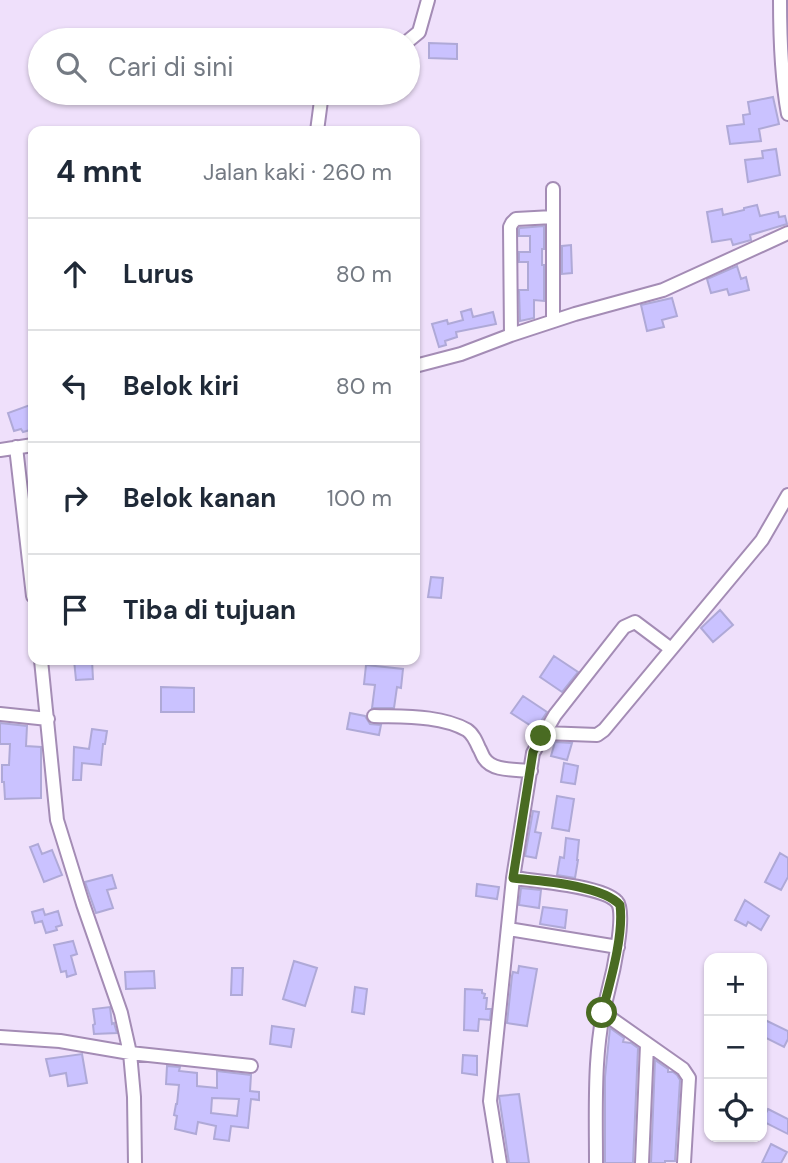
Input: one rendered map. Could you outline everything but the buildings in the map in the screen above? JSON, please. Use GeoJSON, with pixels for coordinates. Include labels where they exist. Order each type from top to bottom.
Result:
{"type":"FeatureCollection","features":[{"type":"Feature","properties":{"kind":"street"},"geometry":{"type":"LineString","coordinates":[[420,28],[428,0]]}},
{"type":"Feature","properties":{"kind":"street"},"geometry":{"type":"LineString","coordinates":[[780,0],[779,40],[788,114]]}},
{"type":"Feature","properties":{"kind":"street"},"geometry":{"type":"LineString","coordinates":[[318,126],[320,105]]}},
{"type":"Feature","properties":{"kind":"street"},"geometry":{"type":"LineString","coordinates":[[552,321],[553,189]]}},
{"type":"Feature","properties":{"kind":"street"},"geometry":{"type":"LineString","coordinates":[[511,335],[510,228],[516,219],[553,217]]}},
{"type":"Feature","properties":{"kind":"street"},"geometry":{"type":"LineString","coordinates":[[420,365],[461,354],[552,321],[663,290],[788,233]]}},
{"type":"Feature","properties":{"kind":"street"},"geometry":{"type":"LineString","coordinates":[[0,450],[28,446]]}},
{"type":"Feature","properties":{"kind":"street"},"geometry":{"type":"LineString","coordinates":[[16,447],[28,552]]}},
{"type":"Feature","properties":{"kind":"street"},"geometry":{"type":"LineString","coordinates":[[544,733],[597,735],[604,730],[762,540],[788,495]]}},
{"type":"Feature","properties":{"kind":"street"},"geometry":{"type":"LineString","coordinates":[[500,1163],[490,1101],[513,878],[533,752],[555,715],[624,627],[635,622],[671,649]]}},
{"type":"Feature","properties":{"kind":"street"},"geometry":{"type":"LineString","coordinates":[[42,665],[57,820],[121,1013],[130,1053],[135,1163]]}},
{"type":"Feature","properties":{"kind":"street"},"geometry":{"type":"LineString","coordinates":[[0,714],[48,719]]}},
{"type":"Feature","properties":{"kind":"street"},"geometry":{"type":"LineString","coordinates":[[374,716],[446,722],[467,730],[474,736],[484,759],[492,765],[530,771]]}},
{"type":"Feature","properties":{"kind":"street"},"geometry":{"type":"LineString","coordinates":[[513,878],[579,887],[615,900],[621,908],[618,947],[598,1042],[596,1163]]}},
{"type":"Feature","properties":{"kind":"street"},"geometry":{"type":"LineString","coordinates":[[508,929],[618,947]]}},
{"type":"Feature","properties":{"kind":"street"},"geometry":{"type":"LineString","coordinates":[[602,1013],[682,1069],[689,1078],[684,1163]]}},
{"type":"Feature","properties":{"kind":"street"},"geometry":{"type":"LineString","coordinates":[[0,1037],[60,1041],[130,1053],[251,1066]]}},
{"type":"Feature","properties":{"kind":"street"},"geometry":{"type":"LineString","coordinates":[[642,1163],[647,1045]]}},
{"type":"Feature","properties":{"kind":"route"},"geometry":{"type":"LineString","coordinates":[[541,736],[533,752],[513,878],[579,887],[611,898],[620,905],[618,947],[602,1013]]}}]}
